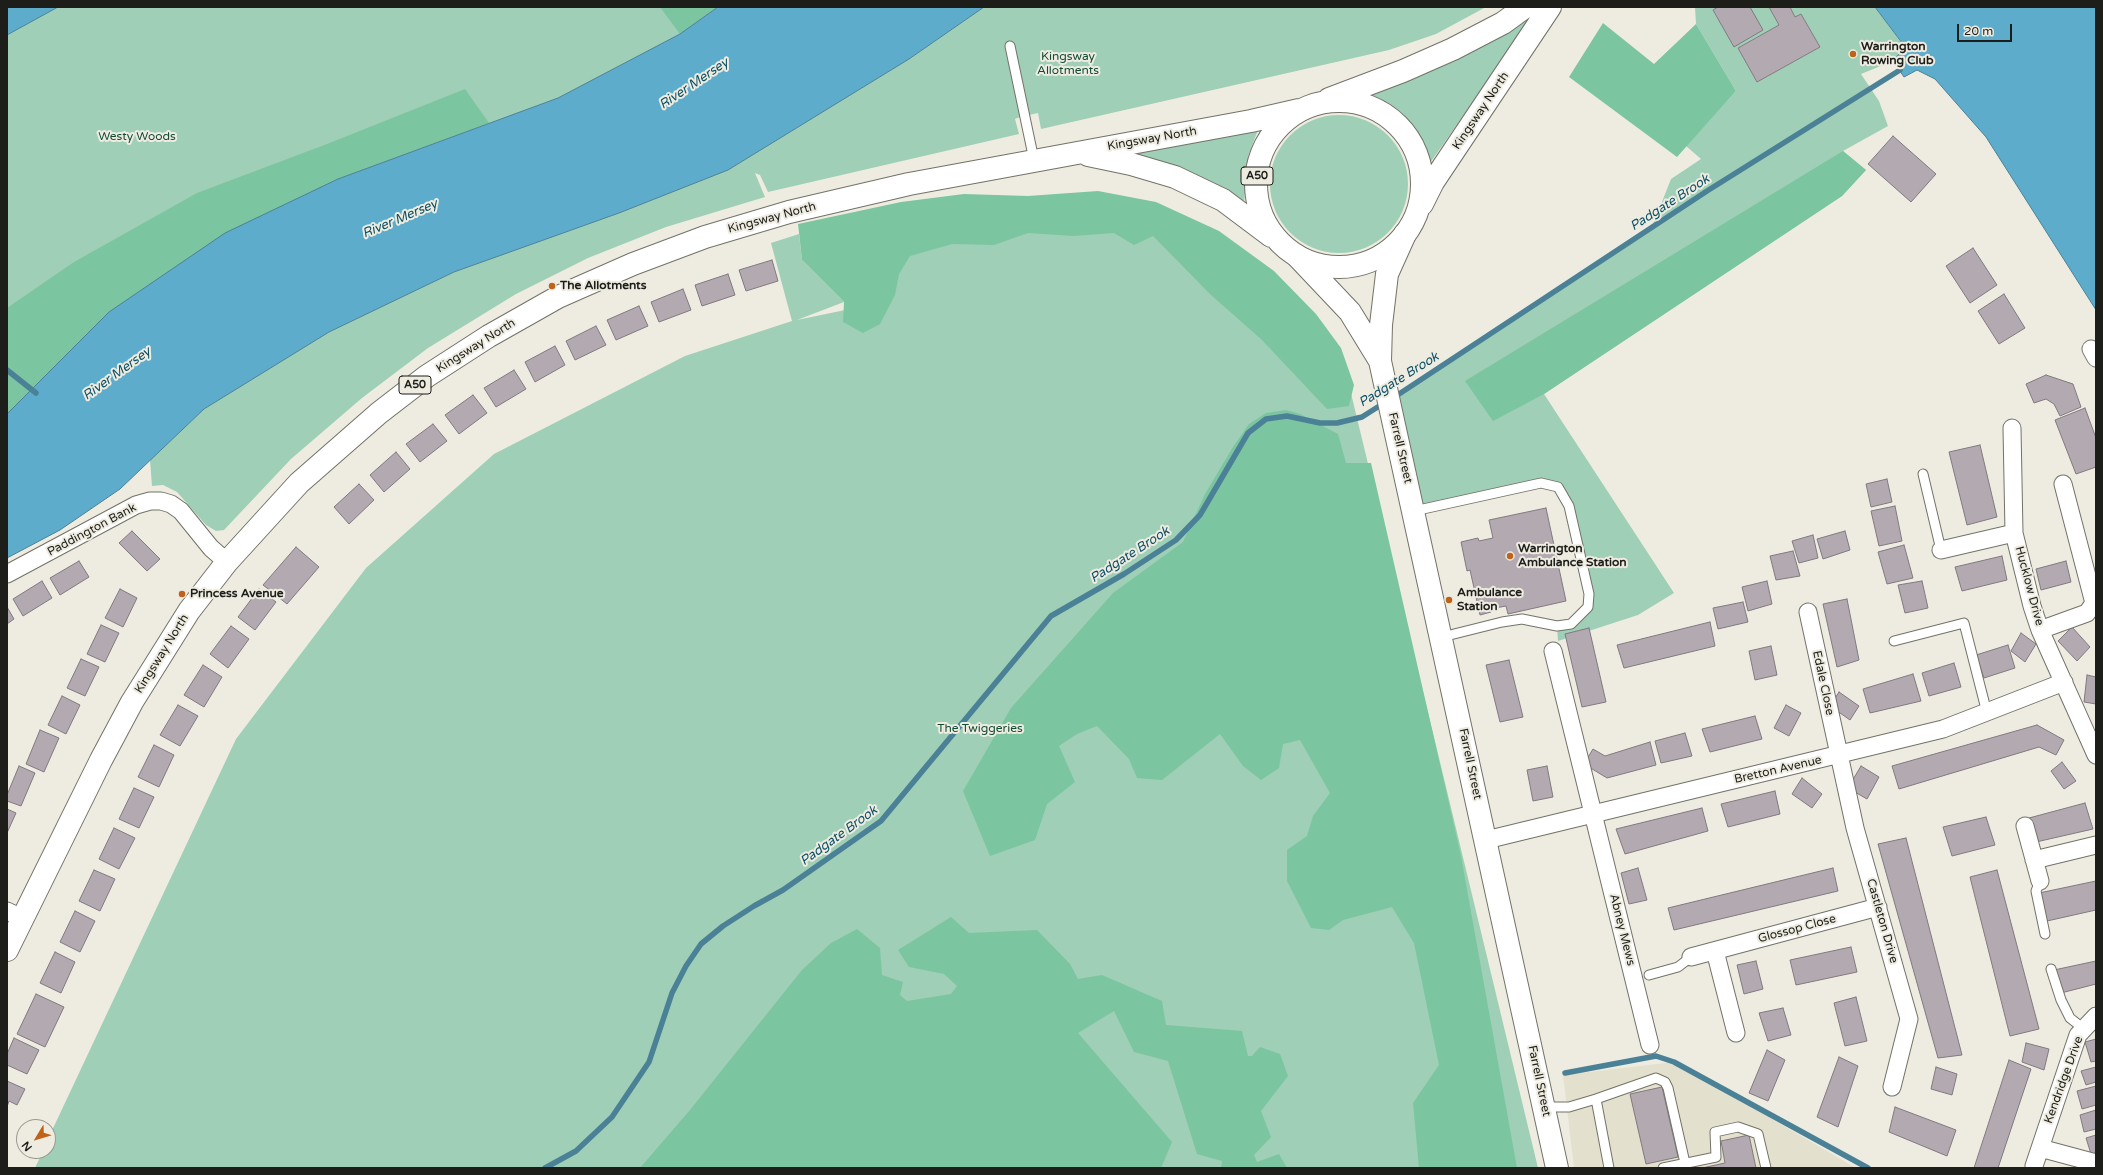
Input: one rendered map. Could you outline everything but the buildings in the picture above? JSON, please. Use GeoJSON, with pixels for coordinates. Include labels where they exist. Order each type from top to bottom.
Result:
{"type":"FeatureCollection","features":[{"type":"Feature","properties":{"kind":"main road","name":"Kingsway North"},"geometry":{"type":"LineString","coordinates":[[7,950],[14,914],[132,702],[189,611],[227,562],[299,483],[379,413],[427,376],[489,336],[558,297],[633,264],[706,237],[789,212],[909,184],[1251,121],[1308,107],[1403,71],[1453,49],[1503,23],[1525,7]]}},
{"type":"Feature","properties":{"kind":"main road","name":"Kingsway North"},"geometry":{"type":"LineString","coordinates":[[1410,226],[1433,182],[1550,7]]}},
{"type":"Feature","properties":{"kind":"main road","name":"A50"},"geometry":{"type":"LineString","coordinates":[[1344,101],[1370,107],[1392,120],[1410,141],[1420,166],[1422,192],[1410,226],[1388,251],[1367,262],[1343,267],[1319,264],[1289,250],[1266,223],[1257,199],[1256,172],[1264,148],[1279,126],[1308,107],[1344,101]]}},
{"type":"Feature","properties":{"kind":"main road","name":"Kingsway North"},"geometry":{"type":"LineString","coordinates":[[1075,153],[1131,164],[1175,177],[1223,200],[1289,250]]}},
{"type":"Feature","properties":{"kind":"main road","name":"Farrell Street"},"geometry":{"type":"LineString","coordinates":[[1410,226],[1387,274],[1381,325],[1382,367],[1442,636],[1557,1168]]}},
{"type":"Feature","properties":{"kind":"main road","name":"Farrell Street"},"geometry":{"type":"LineString","coordinates":[[1289,250],[1350,312],[1382,367]]}},
{"type":"Feature","properties":{"kind":"street","name":"Hucklow Drive"},"geometry":{"type":"LineString","coordinates":[[2012,428],[2014,533],[2032,606],[2040,630],[2064,682]]}},
{"type":"Feature","properties":{"kind":"street"},"geometry":{"type":"LineString","coordinates":[[2040,630],[2087,613],[2094,603],[2063,484]]}},
{"type":"Feature","properties":{"kind":"street","name":"Paddington Bank"},"geometry":{"type":"LineString","coordinates":[[7,574],[136,505],[155,501],[171,504],[181,511],[211,548],[227,562]]}},
{"type":"Feature","properties":{"kind":"street","name":"Hucklow Drive"},"geometry":{"type":"LineString","coordinates":[[1941,550],[2014,533]]}},
{"type":"Feature","properties":{"kind":"street","name":"Edale Close"},"geometry":{"type":"LineString","coordinates":[[1808,612],[1839,755]]}},
{"type":"Feature","properties":{"kind":"street","name":"Abney Mews"},"geometry":{"type":"LineString","coordinates":[[1552,651],[1568,721],[1594,815],[1650,1045]]}},
{"type":"Feature","properties":{"kind":"street"},"geometry":{"type":"LineString","coordinates":[[2064,682],[2096,755]]}},
{"type":"Feature","properties":{"kind":"street","name":"Bretton Avenue"},"geometry":{"type":"LineString","coordinates":[[1486,840],[1943,729],[2064,682]]}},
{"type":"Feature","properties":{"kind":"street","name":"Castleton Drive"},"geometry":{"type":"LineString","coordinates":[[1839,755],[1855,828],[1909,1019],[1892,1087]]}},
{"type":"Feature","properties":{"kind":"street"},"geometry":{"type":"LineString","coordinates":[[2025,826],[2040,881]]}},
{"type":"Feature","properties":{"kind":"street"},"geometry":{"type":"LineString","coordinates":[[2034,860],[2096,845]]}},
{"type":"Feature","properties":{"kind":"street","name":"Glossop Close"},"geometry":{"type":"LineString","coordinates":[[1691,957],[1878,907]]}},
{"type":"Feature","properties":{"kind":"street"},"geometry":{"type":"LineString","coordinates":[[1715,950],[1736,1033]]}},
{"type":"Feature","properties":{"kind":"street","name":"Kendridge Drive"},"geometry":{"type":"LineString","coordinates":[[2034,1166],[2078,1035],[2096,1016]]}},
{"type":"Feature","properties":{"kind":"street"},"geometry":{"type":"LineString","coordinates":[[2040,1148],[2096,1163]]}},
{"type":"Feature","properties":{"kind":"lane"},"geometry":{"type":"LineString","coordinates":[[1010,46],[1034,160]]}},
{"type":"Feature","properties":{"kind":"lane"},"geometry":{"type":"LineString","coordinates":[[1923,474],[1941,550]]}},
{"type":"Feature","properties":{"kind":"lane"},"geometry":{"type":"LineString","coordinates":[[1414,511],[1541,483],[1558,487],[1568,506],[1589,594],[1588,607],[1571,624],[1557,626],[1522,620],[1502,622],[1442,636]]}},
{"type":"Feature","properties":{"kind":"lane"},"geometry":{"type":"LineString","coordinates":[[1894,641],[1964,623],[1987,713]]}},
{"type":"Feature","properties":{"kind":"lane"},"geometry":{"type":"LineString","coordinates":[[2040,881],[2036,891],[2045,934]]}},
{"type":"Feature","properties":{"kind":"lane"},"geometry":{"type":"LineString","coordinates":[[1649,975],[1678,967],[1691,957]]}},
{"type":"Feature","properties":{"kind":"lane"},"geometry":{"type":"LineString","coordinates":[[2051,969],[2061,1000],[2070,1018],[2084,1029]]}},
{"type":"Feature","properties":{"kind":"lane"},"geometry":{"type":"LineString","coordinates":[[1544,1107],[1569,1106],[1596,1099],[1656,1078],[1664,1082],[1668,1088],[1685,1163]]}},
{"type":"Feature","properties":{"kind":"lane"},"geometry":{"type":"LineString","coordinates":[[1596,1099],[1609,1168]]}},
{"type":"Feature","properties":{"kind":"lane"},"geometry":{"type":"LineString","coordinates":[[1663,1168],[1716,1157],[1715,1132],[1738,1127],[1758,1134],[1766,1168]]}},
{"type":"Feature","properties":{"kind":"shaded area"},"geometry":{"type":"Polygon","coordinates":[[[1674,1062],[1856,1168],[1574,1168],[1563,1075],[1674,1062]]]}},
{"type":"Feature","properties":{"kind":"green space","name":"Westy Woods"},"geometry":{"type":"Polygon","coordinates":[[[58,7],[718,7],[680,34],[558,98],[338,179],[109,312],[7,414],[7,35],[58,7]]]}},
{"type":"Feature","properties":{"kind":"green space"},"geometry":{"type":"Polygon","coordinates":[[[660,7],[718,7],[680,34],[660,7]]]}},
{"type":"Feature","properties":{"kind":"green space","name":"Kingsway Allotments"},"geometry":{"type":"Polygon","coordinates":[[[984,7],[1486,7],[1436,34],[1389,50],[1041,129],[1038,113],[1020,117],[1015,119],[1019,134],[768,192],[760,175],[755,173],[765,197],[666,227],[588,258],[516,294],[428,348],[362,398],[291,459],[224,530],[216,531],[206,525],[177,492],[163,485],[152,486],[150,460],[204,409],[329,332],[454,272],[619,213],[728,170],[909,59],[984,7]]]}},
{"type":"Feature","properties":{"kind":"green space"},"geometry":{"type":"Polygon","coordinates":[[[1695,7],[1718,7],[1713,10],[1734,46],[1750,7],[1769,7],[1779,25],[1738,48],[1757,82],[1820,47],[1801,14],[1795,17],[1790,7],[1875,7],[1905,48],[1893,61],[1861,74],[1879,101],[1888,126],[1843,151],[1866,170],[1842,196],[1544,394],[1674,593],[1638,615],[1558,641],[1557,626],[1571,624],[1588,607],[1563,493],[1548,484],[1423,509],[1399,394],[1652,227],[1671,179],[1701,159],[1686,146],[1736,91],[1696,24],[1695,7]]]}},
{"type":"Feature","properties":{"kind":"green space"},"geometry":{"type":"Polygon","coordinates":[[[1535,13],[1430,163],[1418,134],[1405,116],[1390,104],[1367,93],[1535,13]]]}},
{"type":"Feature","properties":{"kind":"green space"},"geometry":{"type":"Polygon","coordinates":[[[1603,23],[1654,64],[1696,24],[1736,91],[1677,157],[1569,77],[1603,23]]]}},
{"type":"Feature","properties":{"kind":"green space"},"geometry":{"type":"Polygon","coordinates":[[[465,89],[489,123],[338,179],[225,233],[109,312],[7,414],[7,308],[74,262],[197,193],[327,144],[465,89]]]}},
{"type":"Feature","properties":{"kind":"green space"},"geometry":{"type":"Polygon","coordinates":[[[1339,115],[1359,118],[1377,127],[1392,141],[1405,164],[1408,184],[1405,204],[1396,222],[1382,237],[1359,250],[1339,253],[1319,250],[1301,241],[1286,227],[1273,204],[1270,184],[1273,164],[1282,146],[1296,131],[1319,118],[1339,115]]]}},
{"type":"Feature","properties":{"kind":"green space"},"geometry":{"type":"Polygon","coordinates":[[[1258,130],[1248,156],[1244,204],[1190,172],[1167,164],[1102,153],[1258,130]]]}},
{"type":"Feature","properties":{"kind":"green space"},"geometry":{"type":"Polygon","coordinates":[[[1843,151],[1866,170],[1842,196],[1544,394],[1493,421],[1465,381],[1843,151]]]}},
{"type":"Feature","properties":{"kind":"green space"},"geometry":{"type":"Polygon","coordinates":[[[1098,191],[1156,202],[1219,231],[1274,271],[1316,314],[1341,348],[1354,385],[1349,406],[1327,409],[1262,340],[1210,294],[1153,236],[1134,245],[1114,233],[1073,236],[1028,233],[994,245],[952,244],[910,256],[899,274],[895,295],[880,324],[863,333],[843,322],[844,302],[802,260],[798,224],[901,202],[964,194],[1028,196],[1098,191]]]}},
{"type":"Feature","properties":{"kind":"green space","name":"The Twiggeries"},"geometry":{"type":"Polygon","coordinates":[[[1145,202],[1342,356],[1538,1168],[35,1168],[39,1159],[56,1159],[56,1122],[236,739],[366,568],[494,454],[685,356],[792,321],[771,243],[799,234],[802,260],[844,302],[797,320],[874,304],[852,223],[1145,202]]]}},
{"type":"Feature","properties":{"kind":"green space"},"geometry":{"type":"Polygon","coordinates":[[[1286,410],[1300,414],[1338,434],[1346,463],[1371,463],[1461,856],[1517,1168],[1419,1168],[1413,1103],[1439,1065],[1414,943],[1392,907],[1343,920],[1329,930],[1311,928],[1287,881],[1287,850],[1307,836],[1313,816],[1330,793],[1300,740],[1283,744],[1279,768],[1261,780],[1243,766],[1220,734],[1162,780],[1137,778],[1129,759],[1097,726],[1077,734],[1059,746],[1075,782],[1047,804],[1035,840],[990,856],[963,791],[1011,708],[1113,593],[1183,542],[1205,494],[1233,447],[1249,424],[1266,413],[1286,410]]]}},
{"type":"Feature","properties":{"kind":"green space"},"geometry":{"type":"Polygon","coordinates":[[[951,917],[969,933],[1037,930],[1070,964],[1078,979],[1102,975],[1162,1001],[1166,1025],[1242,1031],[1248,1056],[1252,1056],[1260,1047],[1280,1054],[1288,1076],[1261,1111],[1271,1137],[1254,1155],[1257,1162],[1279,1154],[1287,1168],[1221,1168],[1222,1161],[1197,1154],[1168,1061],[1134,1052],[1114,1011],[1078,1033],[1172,1142],[1161,1168],[640,1168],[690,1110],[802,970],[831,943],[857,929],[880,948],[882,975],[903,982],[900,995],[907,1001],[951,994],[957,986],[944,974],[909,967],[898,950],[951,917]]]}},
{"type":"Feature","properties":{"kind":"water"},"geometry":{"type":"Polygon","coordinates":[[[7,7],[58,7],[7,35],[7,7]]]}},
{"type":"Feature","properties":{"kind":"water","name":"River Mersey"},"geometry":{"type":"Polygon","coordinates":[[[718,7],[984,7],[909,59],[728,170],[619,213],[454,272],[329,332],[204,409],[120,489],[60,530],[7,558],[7,414],[109,312],[225,233],[338,179],[558,98],[680,34],[718,7]]]}},
{"type":"Feature","properties":{"kind":"water"},"geometry":{"type":"Polygon","coordinates":[[[1875,7],[2096,7],[2096,310],[1986,137],[1935,79],[1917,70],[1904,77],[1893,61],[1905,47],[1875,7]]]}},
{"type":"Feature","properties":{"kind":"waterway","name":"Padgate Brook"},"geometry":{"type":"LineString","coordinates":[[1393,398],[1707,191],[1900,70]]}},
{"type":"Feature","properties":{"kind":"waterway"},"geometry":{"type":"LineString","coordinates":[[7,370],[36,393]]}},
{"type":"Feature","properties":{"kind":"waterway","name":"Padgate Brook"},"geometry":{"type":"LineString","coordinates":[[545,1168],[576,1151],[612,1117],[649,1062],[672,993],[686,966],[701,944],[723,926],[754,906],[783,890],[881,821],[1051,616],[1124,574],[1176,540],[1200,515],[1248,433],[1266,419],[1287,416],[1320,423],[1337,423],[1362,417],[1384,403]]}},
{"type":"Feature","properties":{"kind":"waterway"},"geometry":{"type":"LineString","coordinates":[[1565,1073],[1656,1056],[1674,1062],[1868,1168]]}},
{"type":"Feature","properties":{"kind":"place","name":"Warrington Rowing Club"},"geometry":{"type":"Point","coordinates":[1853,54]}},
{"type":"Feature","properties":{"kind":"place","name":"The Allotments"},"geometry":{"type":"Point","coordinates":[552,286]}},
{"type":"Feature","properties":{"kind":"place","name":"Warrington Ambulance Station"},"geometry":{"type":"Point","coordinates":[1510,556]}},
{"type":"Feature","properties":{"kind":"place","name":"Princess Avenue"},"geometry":{"type":"Point","coordinates":[182,594]}},
{"type":"Feature","properties":{"kind":"place","name":"Ambulance Station"},"geometry":{"type":"Point","coordinates":[1449,600]}}]}
